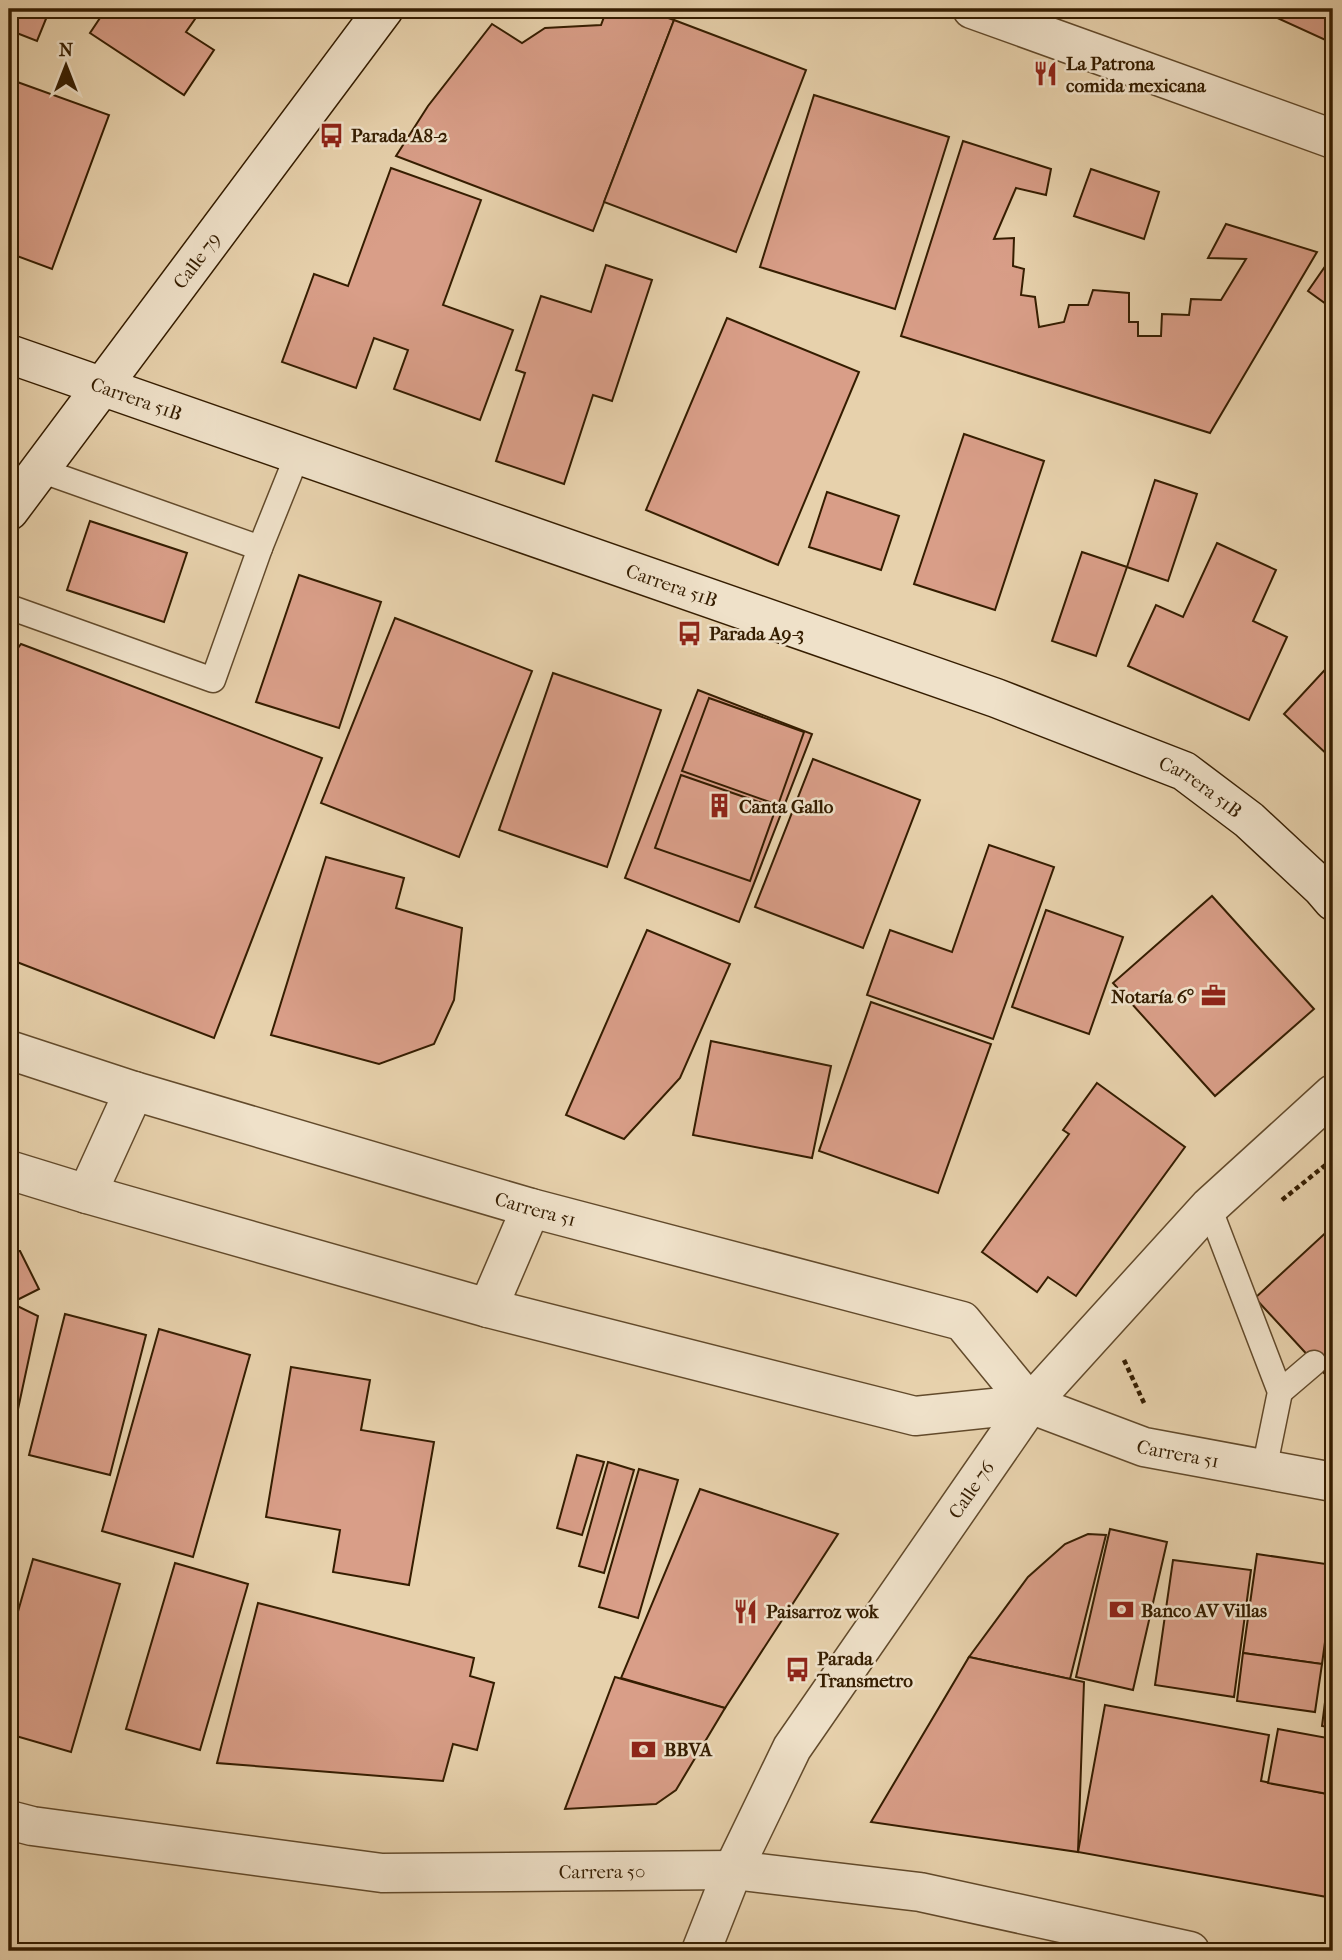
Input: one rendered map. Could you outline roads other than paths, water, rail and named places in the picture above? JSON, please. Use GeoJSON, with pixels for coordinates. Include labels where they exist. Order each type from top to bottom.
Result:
{"type":"FeatureCollection","features":[{"type":"Feature","properties":{"kind":"street","name":"Calle 79"},"geometry":{"type":"LineString","coordinates":[[9,511],[384,9]]}},
{"type":"Feature","properties":{"kind":"street"},"geometry":{"type":"LineString","coordinates":[[972,9],[1333,139]]}},
{"type":"Feature","properties":{"kind":"street","name":"Carrera 51B"},"geometry":{"type":"LineString","coordinates":[[9,354],[996,698],[1184,771],[1249,820],[1333,901]]}},
{"type":"Feature","properties":{"kind":"street","name":"Carrera 51"},"geometry":{"type":"LineString","coordinates":[[9,1051],[134,1091],[531,1208],[962,1321],[1030,1404]]}},
{"type":"Feature","properties":{"kind":"street"},"geometry":{"type":"LineString","coordinates":[[87,1194],[134,1091]]}},
{"type":"Feature","properties":{"kind":"street","name":"Calle 76"},"geometry":{"type":"LineString","coordinates":[[701,1951],[733,1870],[792,1748],[1030,1404],[1209,1208],[1333,1094]]}},
{"type":"Feature","properties":{"kind":"street","name":"Carrera 51"},"geometry":{"type":"LineString","coordinates":[[9,1170],[488,1307],[915,1416],[1030,1404],[1144,1447],[1333,1482]]}},
{"type":"Feature","properties":{"kind":"street"},"geometry":{"type":"LineString","coordinates":[[488,1307],[531,1208]]}},
{"type":"Feature","properties":{"kind":"street","name":"Carrera 50"},"geometry":{"type":"LineString","coordinates":[[9,1820],[33,1826],[382,1873],[733,1870],[920,1892],[1190,1951]]}},
{"type":"Feature","properties":{"kind":"lane"},"geometry":{"type":"LineString","coordinates":[[9,607],[213,680],[260,548],[297,456]]}},
{"type":"Feature","properties":{"kind":"lane"},"geometry":{"type":"LineString","coordinates":[[40,470],[260,548]]}},
{"type":"Feature","properties":{"kind":"lane"},"geometry":{"type":"LineString","coordinates":[[1209,1208],[1280,1392],[1264,1470]]}},
{"type":"Feature","properties":{"kind":"lane"},"geometry":{"type":"LineString","coordinates":[[1280,1392],[1314,1363]]}},
{"type":"Feature","properties":{"kind":"place","name":"La Patrona comida mexicana"},"geometry":{"type":"Point","coordinates":[1046,74]}},
{"type":"Feature","properties":{"kind":"place","name":"Parada A8-2"},"geometry":{"type":"Point","coordinates":[331,135]}},
{"type":"Feature","properties":{"kind":"place","name":"Parada A9-3"},"geometry":{"type":"Point","coordinates":[689,633]}},
{"type":"Feature","properties":{"kind":"place","name":"Canta Gallo"},"geometry":{"type":"Point","coordinates":[719,806]}},
{"type":"Feature","properties":{"kind":"place","name":"Notaría 6°"},"geometry":{"type":"Point","coordinates":[1214,996]}},
{"type":"Feature","properties":{"kind":"place","name":"Banco AV Villas"},"geometry":{"type":"Point","coordinates":[1121,1610]}},
{"type":"Feature","properties":{"kind":"place","name":"Paisarroz wok"},"geometry":{"type":"Point","coordinates":[746,1611]}},
{"type":"Feature","properties":{"kind":"place","name":"Parada Transmetro"},"geometry":{"type":"Point","coordinates":[797,1669]}},
{"type":"Feature","properties":{"kind":"place","name":"BBVA"},"geometry":{"type":"Point","coordinates":[644,1749]}}]}
